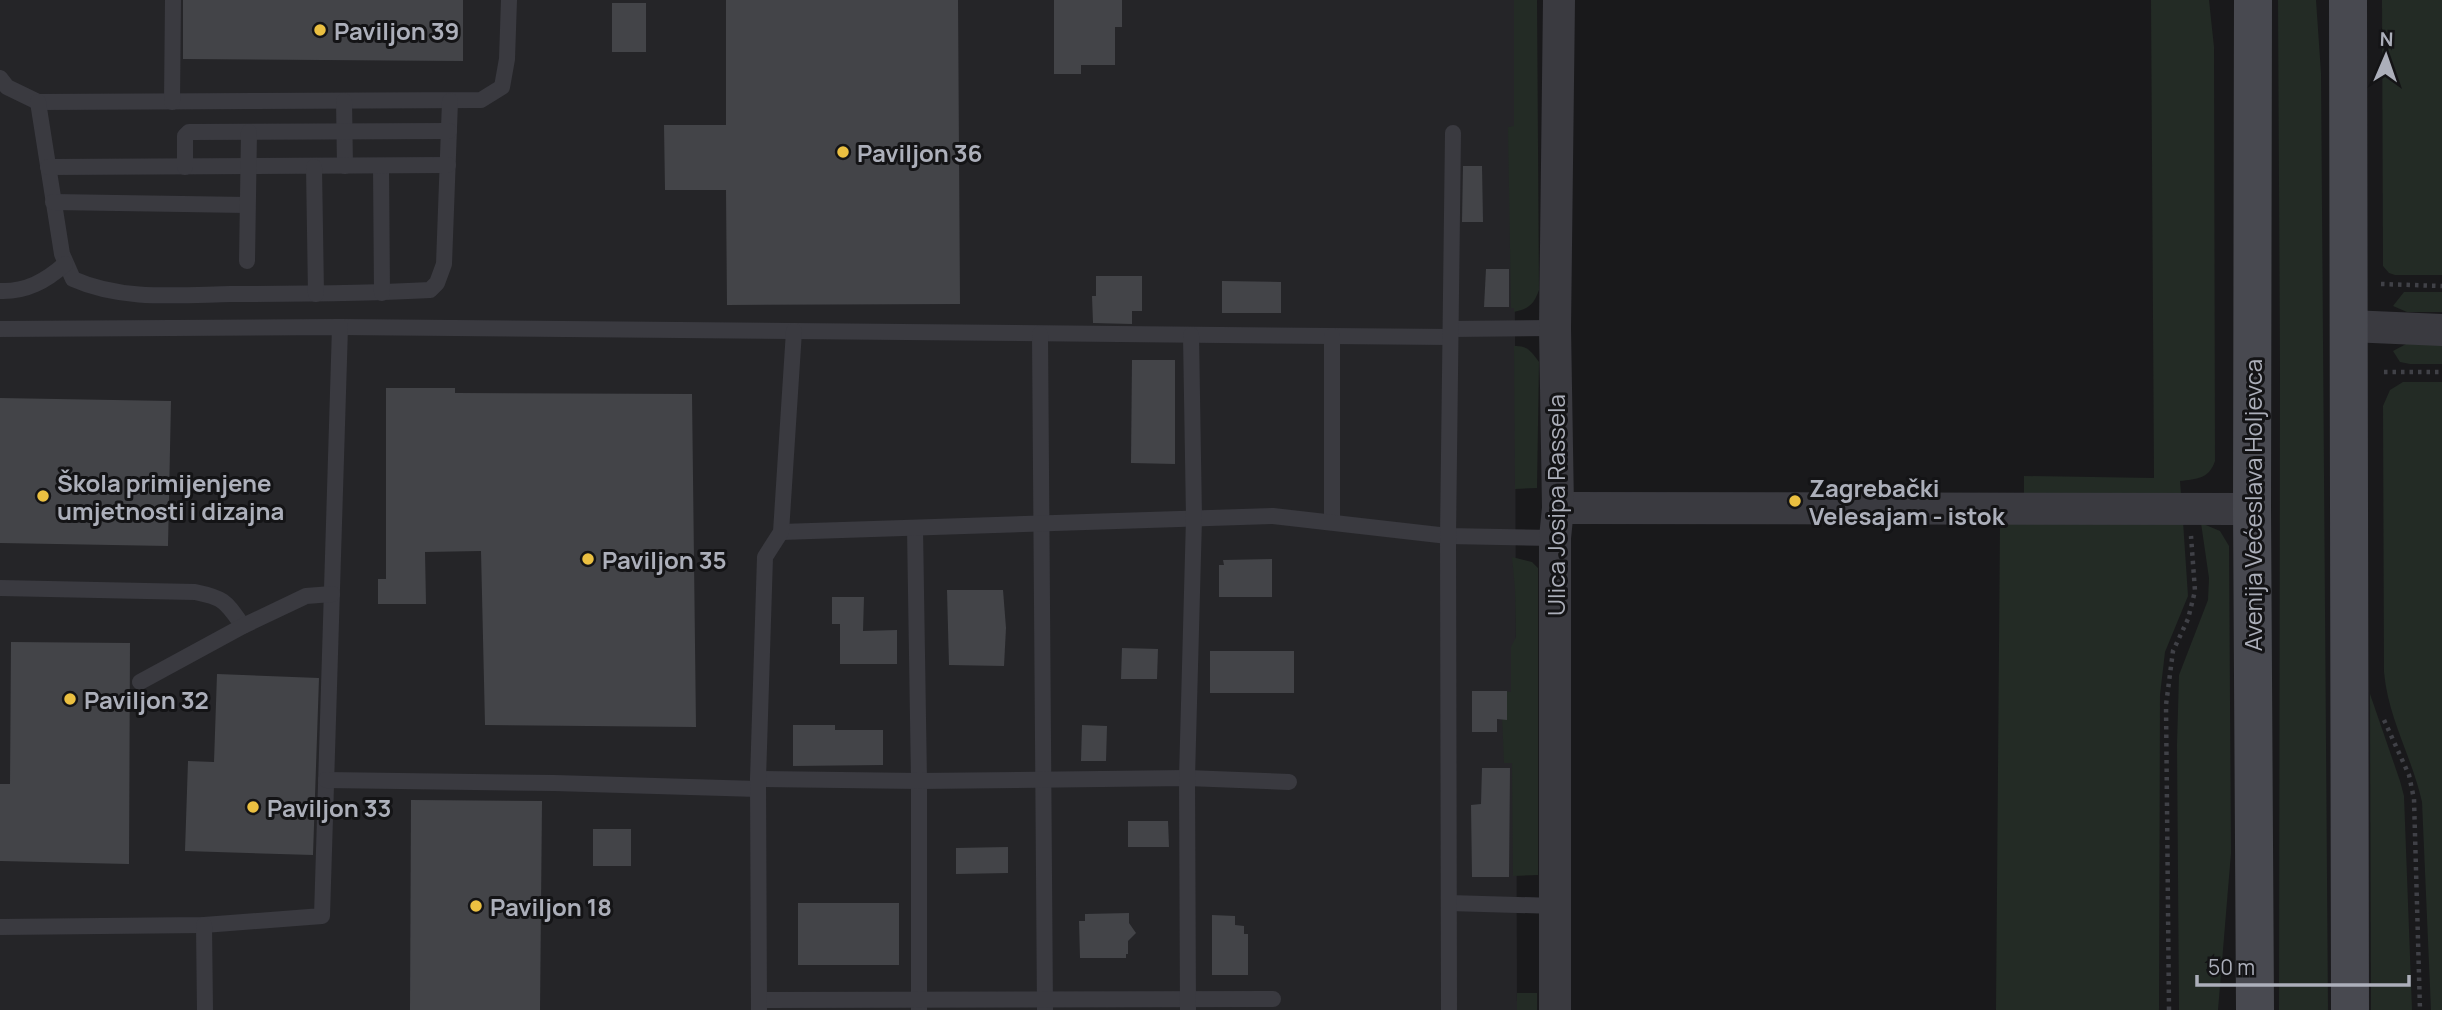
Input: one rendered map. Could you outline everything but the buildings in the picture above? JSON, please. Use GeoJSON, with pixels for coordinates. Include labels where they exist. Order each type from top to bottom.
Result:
{"type":"FeatureCollection","features":[{"type":"Feature","properties":{"kind":"main road","name":"Avenija Većeslava Holjevca"},"geometry":{"type":"LineString","coordinates":[[2253,0],[2255,1010]]}},
{"type":"Feature","properties":{"kind":"main road"},"geometry":{"type":"LineString","coordinates":[[2348,0],[2350,1010]]}},
{"type":"Feature","properties":{"kind":"street","name":"Ulica Josipa Rassela"},"geometry":{"type":"LineString","coordinates":[[1555,1010],[1555,328],[1559,0]]}},
{"type":"Feature","properties":{"kind":"street"},"geometry":{"type":"LineString","coordinates":[[2350,327],[2442,330]]}},
{"type":"Feature","properties":{"kind":"street"},"geometry":{"type":"LineString","coordinates":[[1556,523],[2252,509]]}},
{"type":"Feature","properties":{"kind":"lane"},"geometry":{"type":"LineString","coordinates":[[172,102],[173,0]]}},
{"type":"Feature","properties":{"kind":"lane"},"geometry":{"type":"LineString","coordinates":[[0,78],[7,87],[37,103],[481,100],[502,87],[507,59],[509,0]]}},
{"type":"Feature","properties":{"kind":"lane"},"geometry":{"type":"LineString","coordinates":[[344,101],[345,166]]}},
{"type":"Feature","properties":{"kind":"lane"},"geometry":{"type":"LineString","coordinates":[[37,103],[62,254],[73,279],[93,288],[149,295],[382,293],[430,290],[437,283],[444,264],[450,101]]}},
{"type":"Feature","properties":{"kind":"lane"},"geometry":{"type":"LineString","coordinates":[[185,167],[186,134],[449,131]]}},
{"type":"Feature","properties":{"kind":"lane"},"geometry":{"type":"LineString","coordinates":[[247,261],[248,132]]}},
{"type":"Feature","properties":{"kind":"lane"},"geometry":{"type":"LineString","coordinates":[[1449,1010],[1448,536],[1453,133]]}},
{"type":"Feature","properties":{"kind":"lane"},"geometry":{"type":"LineString","coordinates":[[48,167],[448,165]]}},
{"type":"Feature","properties":{"kind":"lane"},"geometry":{"type":"LineString","coordinates":[[380,166],[382,293]]}},
{"type":"Feature","properties":{"kind":"lane"},"geometry":{"type":"LineString","coordinates":[[314,167],[316,294]]}},
{"type":"Feature","properties":{"kind":"lane"},"geometry":{"type":"LineString","coordinates":[[54,202],[247,205]]}},
{"type":"Feature","properties":{"kind":"lane"},"geometry":{"type":"LineString","coordinates":[[0,291],[35,286],[65,264]]}},
{"type":"Feature","properties":{"kind":"lane"},"geometry":{"type":"LineString","coordinates":[[0,329],[340,327],[1332,336],[1555,328]]}},
{"type":"Feature","properties":{"kind":"lane"},"geometry":{"type":"LineString","coordinates":[[0,927],[204,925],[322,916],[340,327]]}},
{"type":"Feature","properties":{"kind":"lane"},"geometry":{"type":"LineString","coordinates":[[794,331],[781,532],[765,557],[758,784],[759,1005],[1188,1005],[1273,999]]}},
{"type":"Feature","properties":{"kind":"lane"},"geometry":{"type":"LineString","coordinates":[[1040,334],[1045,1004]]}},
{"type":"Feature","properties":{"kind":"lane"},"geometry":{"type":"LineString","coordinates":[[1188,1005],[1187,778],[1194,518],[1191,335]]}},
{"type":"Feature","properties":{"kind":"lane"},"geometry":{"type":"LineString","coordinates":[[1332,336],[1332,522]]}},
{"type":"Feature","properties":{"kind":"lane"},"geometry":{"type":"LineString","coordinates":[[781,532],[1273,516],[1448,536],[1556,523]]}},
{"type":"Feature","properties":{"kind":"lane"},"geometry":{"type":"LineString","coordinates":[[915,528],[919,1005]]}},
{"type":"Feature","properties":{"kind":"lane"},"geometry":{"type":"LineString","coordinates":[[0,588],[195,592],[226,602],[243,626]]}},
{"type":"Feature","properties":{"kind":"lane"},"geometry":{"type":"LineString","coordinates":[[140,682],[243,626],[306,596],[332,594]]}},
{"type":"Feature","properties":{"kind":"lane"},"geometry":{"type":"LineString","coordinates":[[326,780],[758,784],[1187,778],[1289,782]]}},
{"type":"Feature","properties":{"kind":"lane"},"geometry":{"type":"LineString","coordinates":[[1449,904],[1556,906]]}},
{"type":"Feature","properties":{"kind":"lane"},"geometry":{"type":"LineString","coordinates":[[204,925],[205,1010]]}},
{"type":"Feature","properties":{"kind":"path"},"geometry":{"type":"LineString","coordinates":[[2380,284],[2442,286]]}},
{"type":"Feature","properties":{"kind":"path"},"geometry":{"type":"LineString","coordinates":[[2382,384],[2384,372],[2442,372]]}},
{"type":"Feature","properties":{"kind":"path"},"geometry":{"type":"LineString","coordinates":[[2169,1010],[2166,705],[2172,651],[2188,619],[2195,591],[2191,535]]}},
{"type":"Feature","properties":{"kind":"path"},"geometry":{"type":"LineString","coordinates":[[2384,719],[2409,775],[2414,799],[2420,1010]]}},
{"type":"Feature","properties":{"kind":"shaded area"},"geometry":{"type":"Polygon","coordinates":[[[0,0],[1514,0],[1517,1010],[0,1010],[0,0]]]}},
{"type":"Feature","properties":{"kind":"shaded area"},"geometry":{"type":"Polygon","coordinates":[[[1514,0],[1537,0],[1539,290],[1530,305],[1514,312],[1514,308],[1511,308],[1508,127],[1514,126],[1514,0]]]}},
{"type":"Feature","properties":{"kind":"shaded area"},"geometry":{"type":"Polygon","coordinates":[[[2151,0],[2209,0],[2214,47],[2215,461],[2206,475],[2180,481],[2181,494],[2024,494],[2024,476],[2154,478],[2151,0]]]}},
{"type":"Feature","properties":{"kind":"shaded area"},"geometry":{"type":"Polygon","coordinates":[[[2278,0],[2316,0],[2321,73],[2328,1010],[2279,1010],[2278,0]]]}},
{"type":"Feature","properties":{"kind":"shaded area"},"geometry":{"type":"Polygon","coordinates":[[[2382,0],[2442,0],[2442,275],[2395,275],[2383,266],[2382,0]]]}},
{"type":"Feature","properties":{"kind":"shaded area"},"geometry":{"type":"Polygon","coordinates":[[[2404,292],[2442,292],[2442,312],[2407,312],[2393,306],[2404,292]]]}},
{"type":"Feature","properties":{"kind":"shaded area"},"geometry":{"type":"Polygon","coordinates":[[[2406,344],[2442,344],[2442,364],[2400,362],[2393,351],[2406,344]]]}},
{"type":"Feature","properties":{"kind":"shaded area"},"geometry":{"type":"Polygon","coordinates":[[[1514,346],[1529,350],[1539,362],[1537,488],[1515,489],[1514,346]]]}},
{"type":"Feature","properties":{"kind":"shaded area"},"geometry":{"type":"Polygon","coordinates":[[[2403,382],[2442,382],[2442,1010],[2431,1010],[2422,802],[2390,705],[2384,672],[2383,406],[2390,390],[2403,382]]]}},
{"type":"Feature","properties":{"kind":"shaded area"},"geometry":{"type":"Polygon","coordinates":[[[2183,521],[2188,596],[2165,652],[2160,695],[2159,1010],[1996,1010],[2000,523],[2183,521]]]}},
{"type":"Feature","properties":{"kind":"shaded area"},"geometry":{"type":"Polygon","coordinates":[[[2201,523],[2220,531],[2229,546],[2231,853],[2218,1010],[2179,1010],[2179,675],[2208,600],[2209,578],[2201,523]]]}},
{"type":"Feature","properties":{"kind":"shaded area"},"geometry":{"type":"Polygon","coordinates":[[[1512,557],[1532,562],[1538,568],[1538,875],[1513,876],[1512,763],[1504,763],[1501,691],[1511,692],[1511,647],[1516,637],[1512,557]]]}},
{"type":"Feature","properties":{"kind":"shaded area"},"geometry":{"type":"Polygon","coordinates":[[[2370,694],[2404,796],[2412,1010],[2371,1010],[2370,694]]]}},
{"type":"Feature","properties":{"kind":"shaded area"},"geometry":{"type":"Polygon","coordinates":[[[1517,993],[1537,993],[1537,1010],[1517,1010],[1517,993]]]}},
{"type":"Feature","properties":{"kind":"place","name":"Paviljon 39"},"geometry":{"type":"Point","coordinates":[320,30]}},
{"type":"Feature","properties":{"kind":"place","name":"Paviljon 36"},"geometry":{"type":"Point","coordinates":[843,152]}},
{"type":"Feature","properties":{"kind":"place","name":"Škola primijenjene umjetnosti i dizajna"},"geometry":{"type":"Point","coordinates":[43,496]}},
{"type":"Feature","properties":{"kind":"place","name":"Zagrebački Velesajam - istok"},"geometry":{"type":"Point","coordinates":[1795,501]}},
{"type":"Feature","properties":{"kind":"place","name":"Paviljon 35"},"geometry":{"type":"Point","coordinates":[588,559]}},
{"type":"Feature","properties":{"kind":"place","name":"Paviljon 32"},"geometry":{"type":"Point","coordinates":[70,699]}},
{"type":"Feature","properties":{"kind":"place","name":"Paviljon 33"},"geometry":{"type":"Point","coordinates":[253,807]}},
{"type":"Feature","properties":{"kind":"place","name":"Paviljon 18"},"geometry":{"type":"Point","coordinates":[476,906]}}]}
